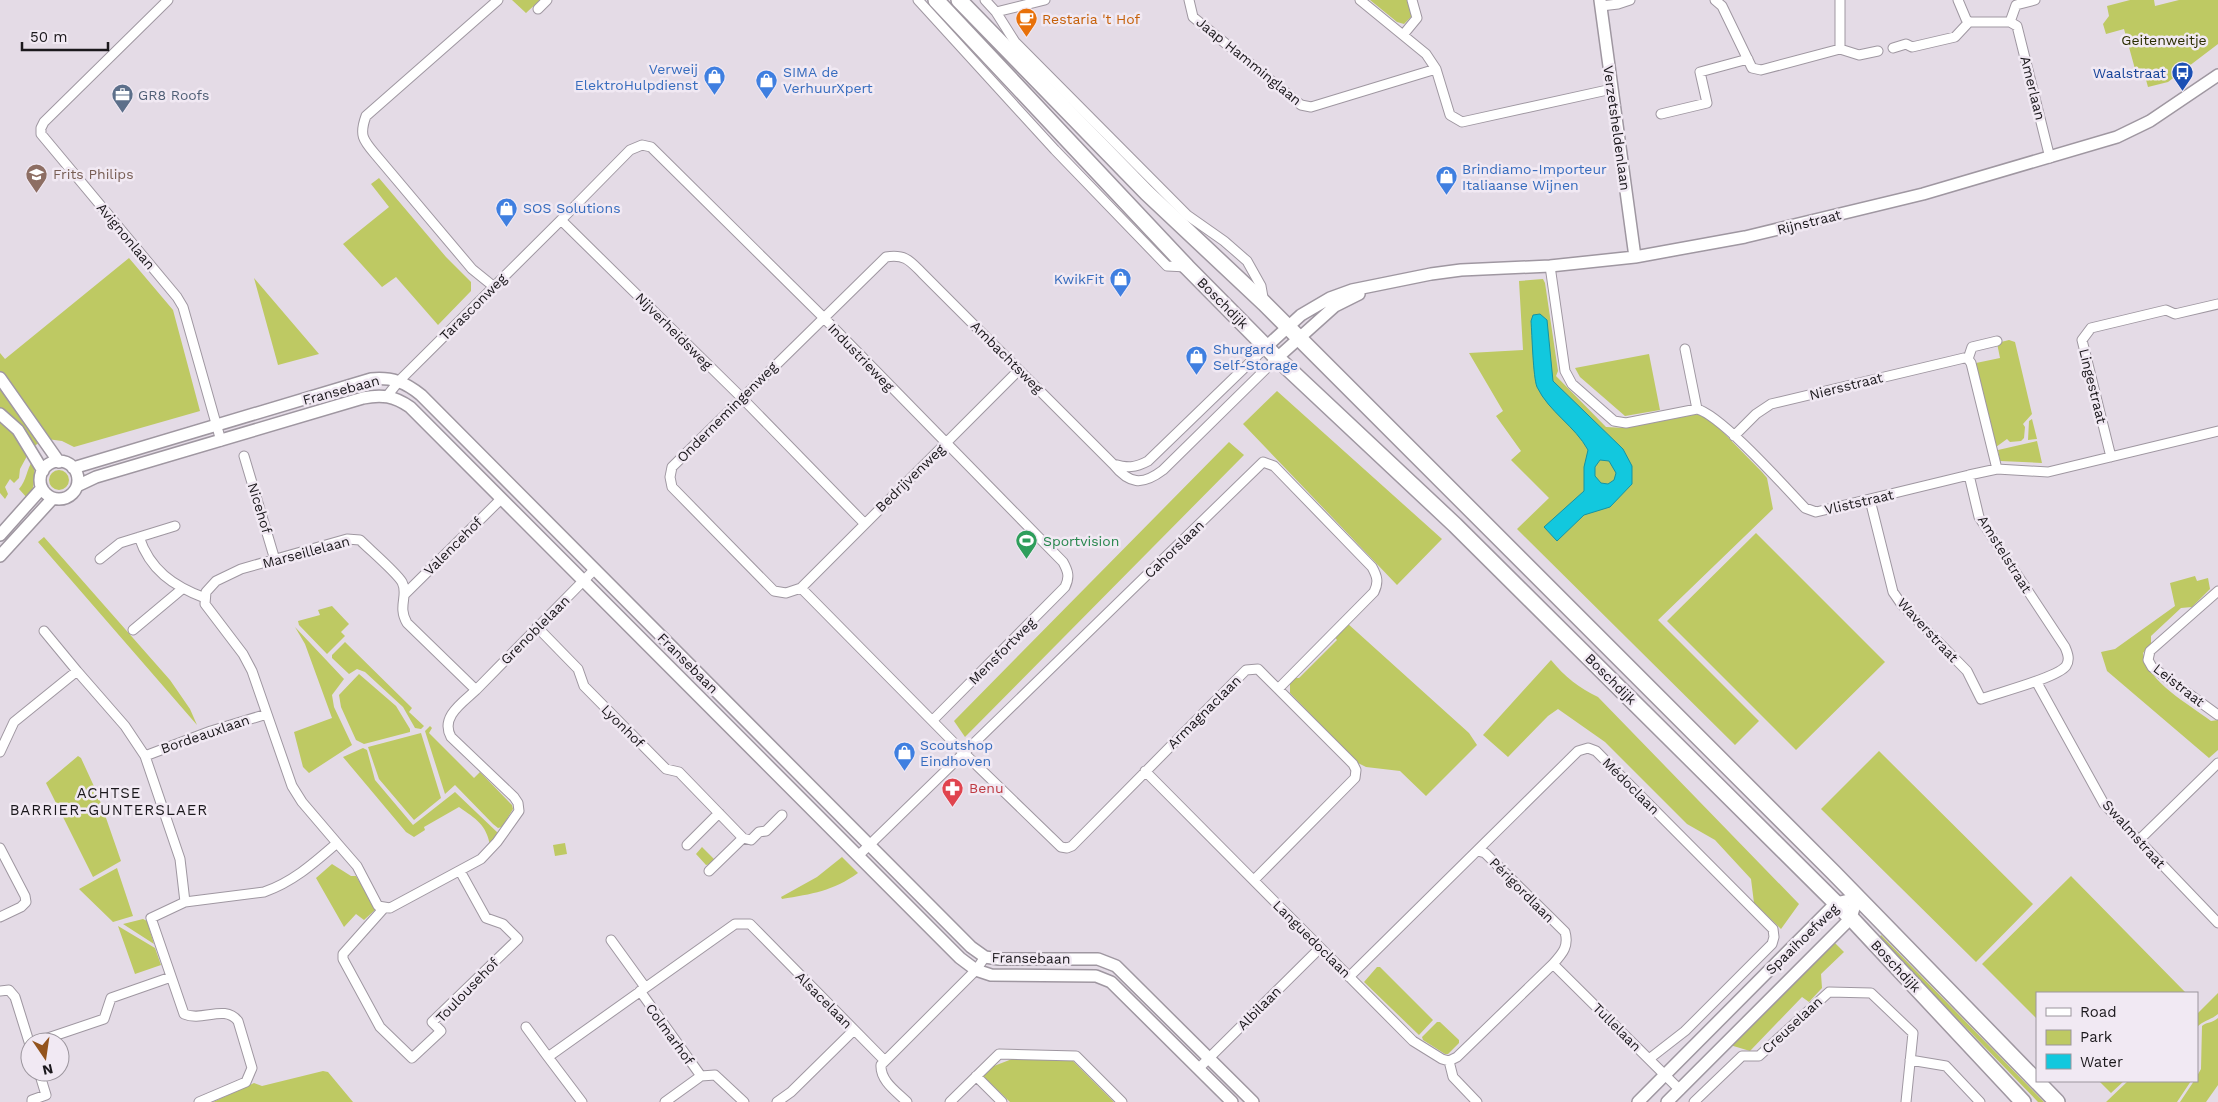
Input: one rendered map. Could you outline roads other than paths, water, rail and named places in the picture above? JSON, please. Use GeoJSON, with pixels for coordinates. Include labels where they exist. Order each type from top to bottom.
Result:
{"type":"FeatureCollection","features":[{"type":"Feature","properties":{"kind":"main road","name":"Boschdijk"},"geometry":{"type":"LineString","coordinates":[[936,0],[1187,267],[1277,358],[1455,525],[1836,903],[2024,1102]]}},
{"type":"Feature","properties":{"kind":"main road","name":"Boschdijk"},"geometry":{"type":"LineString","coordinates":[[959,0],[1147,193],[1264,303],[1857,898],[2036,1081]]}},
{"type":"Feature","properties":{"kind":"main road","name":"Boschdijk"},"geometry":{"type":"LineString","coordinates":[[2037,1082],[2057,1102]]}},
{"type":"Feature","properties":{"kind":"street","name":"Avignonlaan"},"geometry":{"type":"LineString","coordinates":[[168,0],[44,122],[40,134],[177,297],[183,307],[221,440]]}},
{"type":"Feature","properties":{"kind":"street"},"geometry":{"type":"LineString","coordinates":[[494,286],[472,268],[375,154],[363,139],[361,128],[366,116],[498,0]]}},
{"type":"Feature","properties":{"kind":"street"},"geometry":{"type":"LineString","coordinates":[[538,9],[548,0]]}},
{"type":"Feature","properties":{"kind":"street","name":"Boschdijk"},"geometry":{"type":"LineString","coordinates":[[918,0],[1055,150],[1168,266],[1187,267]]}},
{"type":"Feature","properties":{"kind":"street","name":"Boschdijk"},"geometry":{"type":"LineString","coordinates":[[985,0],[996,12],[1015,42],[1187,215],[1224,241],[1247,261],[1261,286],[1264,303]]}},
{"type":"Feature","properties":{"kind":"street"},"geometry":{"type":"LineString","coordinates":[[996,12],[1045,0]]}},
{"type":"Feature","properties":{"kind":"street","name":"Jaap Hamminglaan"},"geometry":{"type":"LineString","coordinates":[[1189,0],[1193,17],[1301,104],[1311,107],[1436,69]]}},
{"type":"Feature","properties":{"kind":"street"},"geometry":{"type":"LineString","coordinates":[[1360,0],[1426,54],[1436,69],[1450,115],[1462,122],[1612,89]]}},
{"type":"Feature","properties":{"kind":"street"},"geometry":{"type":"LineString","coordinates":[[1403,35],[1417,18],[1412,0]]}},
{"type":"Feature","properties":{"kind":"street"},"geometry":{"type":"LineString","coordinates":[[1601,3],[1618,4],[1630,0]]}},
{"type":"Feature","properties":{"kind":"street"},"geometry":{"type":"LineString","coordinates":[[1714,0],[1722,6],[1752,68],[1761,70],[1840,50],[1859,55],[1878,51]]}},
{"type":"Feature","properties":{"kind":"street"},"geometry":{"type":"LineString","coordinates":[[1840,0],[1840,50]]}},
{"type":"Feature","properties":{"kind":"street"},"geometry":{"type":"LineString","coordinates":[[1958,0],[1969,22]]}},
{"type":"Feature","properties":{"kind":"street"},"geometry":{"type":"LineString","coordinates":[[1893,48],[1906,44],[1912,47],[1955,37],[1969,22],[2010,22],[2016,5],[2035,0]]}},
{"type":"Feature","properties":{"kind":"street","name":"Verzetsheldenlaan"},"geometry":{"type":"LineString","coordinates":[[1601,3],[1635,256]]}},
{"type":"Feature","properties":{"kind":"street","name":"Amerlaan"},"geometry":{"type":"LineString","coordinates":[[2010,22],[2017,26],[2050,158]]}},
{"type":"Feature","properties":{"kind":"street"},"geometry":{"type":"LineString","coordinates":[[1661,114],[1708,103],[1700,72],[1748,60]]}},
{"type":"Feature","properties":{"kind":"street","name":"Rijnstraat"},"geometry":{"type":"LineString","coordinates":[[1266,347],[1301,314],[1330,298],[1376,285],[1462,270],[1550,266],[1635,256],[1746,237],[1923,194],[2050,158],[2117,137],[2150,121],[2218,75]]}},
{"type":"Feature","properties":{"kind":"street","name":"Industrieweg"},"geometry":{"type":"LineString","coordinates":[[562,220],[630,150],[642,145],[651,147],[824,318],[945,444],[1063,562],[1068,571],[1068,580]]}},
{"type":"Feature","properties":{"kind":"street","name":"Tarasconweg"},"geometry":{"type":"LineString","coordinates":[[387,396],[399,380],[562,220]]}},
{"type":"Feature","properties":{"kind":"street","name":"Nijverheidsweg"},"geometry":{"type":"LineString","coordinates":[[562,220],[742,398],[864,523]]}},
{"type":"Feature","properties":{"kind":"street","name":"Ondernemingenweg"},"geometry":{"type":"LineString","coordinates":[[801,588],[786,593],[774,591],[672,487],[670,477],[672,467],[886,257],[898,255]]}},
{"type":"Feature","properties":{"kind":"street","name":"Ambachtsweg"},"geometry":{"type":"LineString","coordinates":[[898,255],[907,259],[918,269],[1122,475],[1131,480],[1142,481],[1152,478],[1163,470],[1277,358]]}},
{"type":"Feature","properties":{"kind":"street"},"geometry":{"type":"LineString","coordinates":[[1550,266],[1565,371],[1572,384],[1614,421],[1626,423],[1697,409],[1685,349]]}},
{"type":"Feature","properties":{"kind":"street","name":"Rijnstraat"},"geometry":{"type":"LineString","coordinates":[[1277,358],[1335,306],[1376,285]]}},
{"type":"Feature","properties":{"kind":"street","name":"Lingestraat"},"geometry":{"type":"LineString","coordinates":[[2111,457],[2082,340],[2091,328],[2166,310],[2175,314],[2218,304]]}},
{"type":"Feature","properties":{"kind":"street","name":"Niersstraat"},"geometry":{"type":"LineString","coordinates":[[1734,436],[1756,414],[1771,404],[1968,358],[1972,347],[1997,341]]}},
{"type":"Feature","properties":{"kind":"street"},"geometry":{"type":"LineString","coordinates":[[1113,464],[1128,468],[1137,467],[1148,461],[1266,347]]}},
{"type":"Feature","properties":{"kind":"street"},"geometry":{"type":"LineString","coordinates":[[1968,358],[1997,469]]}},
{"type":"Feature","properties":{"kind":"street","name":"Bedrijvenweg"},"geometry":{"type":"LineString","coordinates":[[801,588],[1019,370]]}},
{"type":"Feature","properties":{"kind":"street"},"geometry":{"type":"LineString","coordinates":[[0,378],[59,462],[73,468],[77,476],[77,486],[70,496],[59,499],[53,498],[42,488],[40,483],[43,471],[53,463],[59,462]]}},
{"type":"Feature","properties":{"kind":"street","name":"Fransebaan"},"geometry":{"type":"LineString","coordinates":[[73,468],[371,380],[386,378],[399,380],[421,394],[971,947],[985,957],[1000,959],[1098,959],[1116,966],[1253,1102]]}},
{"type":"Feature","properties":{"kind":"street","name":"Fransebaan"},"geometry":{"type":"LineString","coordinates":[[77,486],[96,477],[363,398],[387,396],[398,398],[410,407],[960,958],[976,970],[991,974],[1096,976],[1111,982],[1232,1102]]}},
{"type":"Feature","properties":{"kind":"street","name":"Vliststraat"},"geometry":{"type":"LineString","coordinates":[[1697,409],[1711,414],[1805,508],[1816,512],[1969,475]]}},
{"type":"Feature","properties":{"kind":"street"},"geometry":{"type":"LineString","coordinates":[[0,414],[18,430],[43,471]]}},
{"type":"Feature","properties":{"kind":"street"},"geometry":{"type":"LineString","coordinates":[[1969,475],[1997,469],[2048,472],[2218,431]]}},
{"type":"Feature","properties":{"kind":"street"},"geometry":{"type":"LineString","coordinates":[[1173,437],[1185,448]]}},
{"type":"Feature","properties":{"kind":"street","name":"Nicehof"},"geometry":{"type":"LineString","coordinates":[[244,456],[275,560]]}},
{"type":"Feature","properties":{"kind":"street","name":"Cahorslaan"},"geometry":{"type":"LineString","coordinates":[[858,856],[1263,462],[1274,466],[1372,567],[1377,576],[1378,585],[1374,592],[1278,688]]}},
{"type":"Feature","properties":{"kind":"street","name":"Amstelstraat"},"geometry":{"type":"LineString","coordinates":[[1969,475],[1979,517],[2065,647],[2069,656],[2067,664],[2062,670],[2036,681],[1981,699]]}},
{"type":"Feature","properties":{"kind":"street"},"geometry":{"type":"LineString","coordinates":[[0,535],[42,488]]}},
{"type":"Feature","properties":{"kind":"street"},"geometry":{"type":"LineString","coordinates":[[0,556],[53,498]]}},
{"type":"Feature","properties":{"kind":"street","name":"Valencehof"},"geometry":{"type":"LineString","coordinates":[[405,594],[501,499]]}},
{"type":"Feature","properties":{"kind":"street","name":"Waverstraat"},"geometry":{"type":"LineString","coordinates":[[1870,500],[1893,592],[1902,605],[1967,671],[1981,699]]}},
{"type":"Feature","properties":{"kind":"street"},"geometry":{"type":"LineString","coordinates":[[100,559],[120,543],[175,526]]}},
{"type":"Feature","properties":{"kind":"street"},"geometry":{"type":"LineString","coordinates":[[139,537],[143,550],[168,580],[182,589],[205,598],[204,604],[248,662],[292,786],[302,802],[357,866],[378,906],[390,908],[481,859],[492,848],[519,812],[518,803],[514,797],[450,737],[446,729],[448,718],[476,690]]}},
{"type":"Feature","properties":{"kind":"street","name":"Marseillelaan"},"geometry":{"type":"LineString","coordinates":[[205,598],[206,592],[220,579],[242,569],[347,538],[360,540],[402,582],[405,594],[402,610],[407,623],[476,690]]}},
{"type":"Feature","properties":{"kind":"street","name":"Grenoblelaan"},"geometry":{"type":"LineString","coordinates":[[476,690],[594,570]]}},
{"type":"Feature","properties":{"kind":"street","name":"Mensfortweg"},"geometry":{"type":"LineString","coordinates":[[933,720],[1065,587],[1068,580]]}},
{"type":"Feature","properties":{"kind":"street"},"geometry":{"type":"LineString","coordinates":[[801,588],[964,753]]}},
{"type":"Feature","properties":{"kind":"street"},"geometry":{"type":"LineString","coordinates":[[133,630],[182,589]]}},
{"type":"Feature","properties":{"kind":"street","name":"Leistraat"},"geometry":{"type":"LineString","coordinates":[[2218,591],[2150,652],[2148,660],[2152,667],[2218,715]]}},
{"type":"Feature","properties":{"kind":"street","name":"Lyonhof"},"geometry":{"type":"LineString","coordinates":[[538,627],[578,669],[584,686],[666,769],[679,772],[743,838]]}},
{"type":"Feature","properties":{"kind":"street","name":"Bordeauxlaan"},"geometry":{"type":"LineString","coordinates":[[44,631],[125,726],[144,756],[180,859],[185,902]]}},
{"type":"Feature","properties":{"kind":"street","name":"Armagnaclaan"},"geometry":{"type":"LineString","coordinates":[[964,753],[1061,847],[1066,848],[1072,846],[1246,670],[1258,669],[1354,764],[1356,770],[1355,778],[1254,880]]}},
{"type":"Feature","properties":{"kind":"street"},"geometry":{"type":"LineString","coordinates":[[0,752],[14,722],[78,671]]}},
{"type":"Feature","properties":{"kind":"street","name":"Swalmstraat"},"geometry":{"type":"LineString","coordinates":[[2036,681],[2104,804],[2138,842],[2218,923]]}},
{"type":"Feature","properties":{"kind":"street","name":"Bordeauxlaan"},"geometry":{"type":"LineString","coordinates":[[144,756],[211,731],[266,714]]}},
{"type":"Feature","properties":{"kind":"street","name":"Médoclaan"},"geometry":{"type":"LineString","coordinates":[[1478,851],[1578,751],[1588,748],[1596,751],[1768,922],[1773,929],[1774,938]]}},
{"type":"Feature","properties":{"kind":"street"},"geometry":{"type":"LineString","coordinates":[[2138,842],[2218,763]]}},
{"type":"Feature","properties":{"kind":"street","name":"Languedoclaan"},"geometry":{"type":"LineString","coordinates":[[1145,771],[1413,1041],[1442,1059],[1449,1061]]}},
{"type":"Feature","properties":{"kind":"street"},"geometry":{"type":"LineString","coordinates":[[687,845],[719,814]]}},
{"type":"Feature","properties":{"kind":"street"},"geometry":{"type":"LineString","coordinates":[[710,871],[743,838],[751,840],[758,832],[766,831],[782,815]]}},
{"type":"Feature","properties":{"kind":"street"},"geometry":{"type":"LineString","coordinates":[[199,1102],[246,1082],[252,1068],[238,1021],[235,1017],[220,1013],[193,1018],[184,1014],[151,918],[185,902],[264,892],[275,888],[307,870],[337,843]]}},
{"type":"Feature","properties":{"kind":"street"},"geometry":{"type":"LineString","coordinates":[[0,848],[26,896],[26,902],[21,907],[0,916]]}},
{"type":"Feature","properties":{"kind":"street","name":"Périgordlaan"},"geometry":{"type":"LineString","coordinates":[[1349,977],[1471,855],[1478,851],[1485,853],[1565,932],[1568,941],[1564,952],[1553,964],[1457,1057],[1449,1061]]}},
{"type":"Feature","properties":{"kind":"street","name":"Toulousehof"},"geometry":{"type":"LineString","coordinates":[[384,908],[344,954],[343,959],[380,1027],[412,1058],[441,1031],[432,1022],[518,939],[503,924],[486,918],[460,871]]}},
{"type":"Feature","properties":{"kind":"street","name":"Spaaihoefweg"},"geometry":{"type":"LineString","coordinates":[[1638,1102],[1836,903],[1857,898]]}},
{"type":"Feature","properties":{"kind":"street","name":"Spaaihoefweg"},"geometry":{"type":"LineString","coordinates":[[1667,1102],[1851,918],[1857,898]]}},
{"type":"Feature","properties":{"kind":"street","name":"Alsacelaan"},"geometry":{"type":"LineString","coordinates":[[548,1057],[735,924],[750,924],[885,1061]]}},
{"type":"Feature","properties":{"kind":"street","name":"Spaaihoefweg"},"geometry":{"type":"LineString","coordinates":[[1649,1059],[1685,1031],[1772,944],[1774,938]]}},
{"type":"Feature","properties":{"kind":"street"},"geometry":{"type":"LineString","coordinates":[[611,940],[642,989]]}},
{"type":"Feature","properties":{"kind":"street","name":"Albilaan"},"geometry":{"type":"LineString","coordinates":[[1198,1068],[1320,948]]}},
{"type":"Feature","properties":{"kind":"street"},"geometry":{"type":"LineString","coordinates":[[907,1102],[886,1080],[881,1072],[881,1065],[976,970],[985,957]]}},
{"type":"Feature","properties":{"kind":"street","name":"Tullelaan"},"geometry":{"type":"LineString","coordinates":[[1553,964],[1680,1090]]}},
{"type":"Feature","properties":{"kind":"street"},"geometry":{"type":"LineString","coordinates":[[66,1032],[104,1019],[111,998],[171,978]]}},
{"type":"Feature","properties":{"kind":"street","name":"Colmarhof"},"geometry":{"type":"LineString","coordinates":[[642,989],[701,1076]]}},
{"type":"Feature","properties":{"kind":"street"},"geometry":{"type":"LineString","coordinates":[[0,991],[10,990],[15,997],[26,1032]]}},
{"type":"Feature","properties":{"kind":"street","name":"Creuselaan"},"geometry":{"type":"LineString","coordinates":[[1694,1102],[1742,1056],[1759,1056],[1829,992],[1872,993],[1913,1033],[1906,1102]]}},
{"type":"Feature","properties":{"kind":"street"},"geometry":{"type":"LineString","coordinates":[[526,1027],[582,1102]]}},
{"type":"Feature","properties":{"kind":"street"},"geometry":{"type":"LineString","coordinates":[[777,1102],[791,1092],[854,1030]]}},
{"type":"Feature","properties":{"kind":"street"},"geometry":{"type":"LineString","coordinates":[[950,1102],[999,1054],[1076,1056],[1122,1102]]}},
{"type":"Feature","properties":{"kind":"street"},"geometry":{"type":"LineString","coordinates":[[1910,1060],[1946,1066],[1980,1102]]}},
{"type":"Feature","properties":{"kind":"street"},"geometry":{"type":"LineString","coordinates":[[1449,1061],[1452,1078],[1477,1102]]}},
{"type":"Feature","properties":{"kind":"street","name":"Colmarhof"},"geometry":{"type":"LineString","coordinates":[[665,1102],[701,1076],[715,1075],[744,1102]]}},
{"type":"Feature","properties":{"kind":"street"},"geometry":{"type":"LineString","coordinates":[[976,1076],[1002,1102]]}},
{"type":"Feature","properties":{"kind":"street"},"geometry":{"type":"LineString","coordinates":[[32,1102],[32,1100],[46,1095],[42,1082]]}},
{"type":"Feature","properties":{"kind":"water"},"geometry":{"type":"Polygon","coordinates":[[[1540,314],[1547,320],[1553,381],[1623,449],[1632,466],[1632,484],[1610,507],[1584,515],[1557,541],[1544,527],[1584,491],[1584,467],[1588,450],[1583,441],[1548,404],[1537,387],[1532,345],[1531,321],[1533,315],[1540,314]],[[1600,460],[1595,467],[1595,476],[1601,483],[1608,484],[1614,480],[1616,473],[1609,461],[1600,460]]]}},
{"type":"Feature","properties":{"kind":"place","name":"Restaria 't Hof"},"geometry":{"type":"Point","coordinates":[1026,38]}},
{"type":"Feature","properties":{"kind":"place","name":"Waalstraat"},"geometry":{"type":"Point","coordinates":[2182,92]}},
{"type":"Feature","properties":{"kind":"place","name":"Verweij ElektroHulpdienst"},"geometry":{"type":"Point","coordinates":[714,96]}},
{"type":"Feature","properties":{"kind":"place","name":"SIMA de VerhuurXpert"},"geometry":{"type":"Point","coordinates":[767,99]}},
{"type":"Feature","properties":{"kind":"place","name":"GR8 Roofs"},"geometry":{"type":"Point","coordinates":[122,114]}},
{"type":"Feature","properties":{"kind":"place","name":"Frits Philips"},"geometry":{"type":"Point","coordinates":[37,193]}},
{"type":"Feature","properties":{"kind":"place","name":"Brindiamo-Importeur Italiaanse Wijnen"},"geometry":{"type":"Point","coordinates":[1446,196]}},
{"type":"Feature","properties":{"kind":"place","name":"SOS Solutions"},"geometry":{"type":"Point","coordinates":[507,227]}},
{"type":"Feature","properties":{"kind":"place","name":"KwikFit"},"geometry":{"type":"Point","coordinates":[1120,298]}},
{"type":"Feature","properties":{"kind":"place","name":"Shurgard Self-Storage"},"geometry":{"type":"Point","coordinates":[1197,376]}},
{"type":"Feature","properties":{"kind":"place","name":"Sportvision"},"geometry":{"type":"Point","coordinates":[1027,560]}},
{"type":"Feature","properties":{"kind":"place","name":"Scoutshop Eindhoven"},"geometry":{"type":"Point","coordinates":[904,772]}},
{"type":"Feature","properties":{"kind":"place","name":"Benu"},"geometry":{"type":"Point","coordinates":[953,807]}},
{"type":"Feature","properties":{"kind":"district","name":"ACHTSE BARRIER-GUNTERSLAER"},"geometry":{"type":"Point","coordinates":[109,802]}},
{"type":"Feature","properties":{"kind":"park label","name":"Geitenweitje"},"geometry":{"type":"Point","coordinates":[2164,40]}}]}
